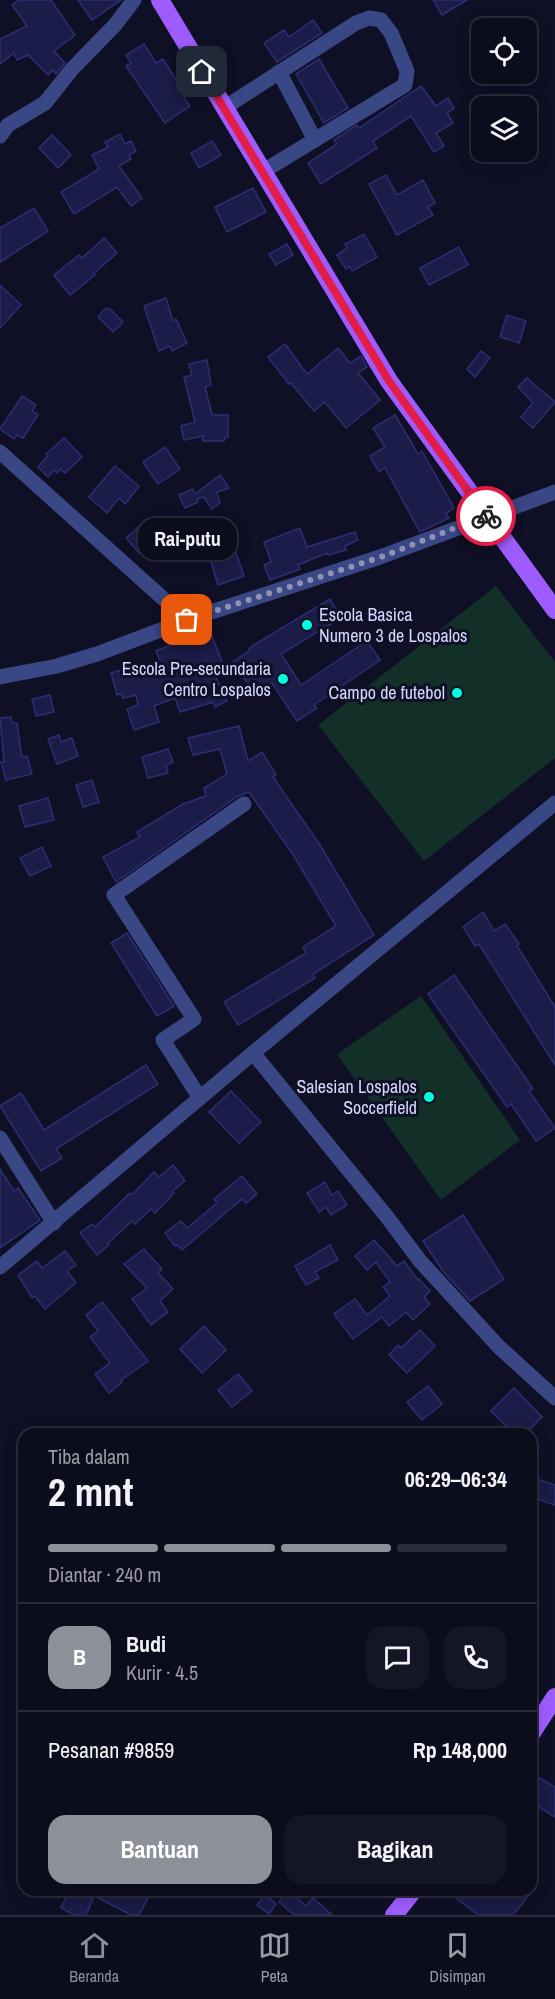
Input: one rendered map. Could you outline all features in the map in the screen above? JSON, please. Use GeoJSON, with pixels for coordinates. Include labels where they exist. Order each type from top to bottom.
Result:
{"type":"FeatureCollection","features":[{"type":"Feature","properties":{"kind":"main road"},"geometry":{"type":"LineString","coordinates":[[160,0],[389,381],[555,610]]}},
{"type":"Feature","properties":{"kind":"main road"},"geometry":{"type":"LineString","coordinates":[[537,1724],[555,1696]]}},
{"type":"Feature","properties":{"kind":"main road"},"geometry":{"type":"LineString","coordinates":[[394,1915],[409,1896]]}},
{"type":"Feature","properties":{"kind":"street"},"geometry":{"type":"LineString","coordinates":[[0,136],[8,125],[45,104],[72,69],[115,25],[134,0]]}},
{"type":"Feature","properties":{"kind":"street"},"geometry":{"type":"LineString","coordinates":[[224,108],[356,23],[369,18],[381,20],[391,33],[407,71],[405,85],[262,172]]}},
{"type":"Feature","properties":{"kind":"street"},"geometry":{"type":"LineString","coordinates":[[279,72],[315,140]]}},
{"type":"Feature","properties":{"kind":"street"},"geometry":{"type":"LineString","coordinates":[[0,452],[187,620]]}},
{"type":"Feature","properties":{"kind":"street"},"geometry":{"type":"LineString","coordinates":[[0,677],[57,666],[87,657],[187,620],[381,557],[555,492]]}},
{"type":"Feature","properties":{"kind":"street"},"geometry":{"type":"LineString","coordinates":[[0,1267],[253,1053],[555,803]]}},
{"type":"Feature","properties":{"kind":"street"},"geometry":{"type":"LineString","coordinates":[[200,1098],[162,1040],[194,1019],[114,894],[244,804]]}},
{"type":"Feature","properties":{"kind":"street"},"geometry":{"type":"LineString","coordinates":[[253,1053],[387,1217],[420,1262],[499,1347],[555,1398]]}},
{"type":"Feature","properties":{"kind":"street"},"geometry":{"type":"LineString","coordinates":[[0,1138],[54,1223]]}},
{"type":"Feature","properties":{"kind":"green space","name":"Campo de futebol"},"geometry":{"type":"Polygon","coordinates":[[[496,586],[555,662],[555,758],[424,861],[318,725],[496,586]]]}},
{"type":"Feature","properties":{"kind":"green space","name":"Salesian Lospalos Soccerfield"},"geometry":{"type":"Polygon","coordinates":[[[421,996],[520,1140],[441,1200],[337,1054],[421,996]]]}},
{"type":"Feature","properties":{"kind":"building"},"geometry":{"type":"Polygon","coordinates":[[[19,0],[51,0],[75,35],[54,51],[65,63],[56,74],[53,70],[48,75],[28,55],[17,60],[14,53],[0,64],[0,39],[27,26],[12,5],[19,0]]]}},
{"type":"Feature","properties":{"kind":"building"},"geometry":{"type":"Polygon","coordinates":[[[78,0],[121,0],[92,20],[78,0]]]}},
{"type":"Feature","properties":{"kind":"building"},"geometry":{"type":"Polygon","coordinates":[[[433,0],[467,0],[442,15],[433,0]]]}},
{"type":"Feature","properties":{"kind":"building"},"geometry":{"type":"Polygon","coordinates":[[[313,20],[322,33],[277,62],[264,43],[284,30],[289,37],[313,20]]]}},
{"type":"Feature","properties":{"kind":"building"},"geometry":{"type":"Polygon","coordinates":[[[144,44],[156,63],[163,59],[190,106],[165,123],[126,66],[131,63],[126,55],[144,44]]]}},
{"type":"Feature","properties":{"kind":"building"},"geometry":{"type":"Polygon","coordinates":[[[319,59],[348,108],[324,123],[296,74],[319,59]]]}},
{"type":"Feature","properties":{"kind":"building"},"geometry":{"type":"Polygon","coordinates":[[[421,86],[436,106],[448,98],[454,108],[447,113],[453,123],[436,133],[444,146],[434,152],[411,116],[373,141],[377,148],[321,184],[308,163],[337,144],[334,140],[357,125],[359,128],[421,86]]]}},
{"type":"Feature","properties":{"kind":"building"},"geometry":{"type":"Polygon","coordinates":[[[120,134],[125,144],[131,141],[136,151],[129,155],[131,159],[119,166],[142,198],[131,206],[117,187],[74,214],[61,192],[99,169],[92,155],[108,147],[105,142],[120,134]]]}},
{"type":"Feature","properties":{"kind":"building"},"geometry":{"type":"Polygon","coordinates":[[[52,135],[71,155],[58,168],[39,148],[52,135]]]}},
{"type":"Feature","properties":{"kind":"building"},"geometry":{"type":"Polygon","coordinates":[[[212,141],[221,155],[199,168],[191,153],[212,141]]]}},
{"type":"Feature","properties":{"kind":"building"},"geometry":{"type":"Polygon","coordinates":[[[386,175],[397,195],[423,180],[435,203],[428,207],[433,215],[397,235],[369,184],[386,175]]]}},
{"type":"Feature","properties":{"kind":"building"},"geometry":{"type":"Polygon","coordinates":[[[253,188],[266,212],[227,232],[215,207],[253,188]]]}},
{"type":"Feature","properties":{"kind":"building"},"geometry":{"type":"Polygon","coordinates":[[[34,208],[48,231],[0,262],[0,228],[34,208]]]}},
{"type":"Feature","properties":{"kind":"building"},"geometry":{"type":"Polygon","coordinates":[[[364,234],[377,257],[352,271],[349,266],[346,269],[337,255],[347,248],[345,244],[364,234]]]}},
{"type":"Feature","properties":{"kind":"building"},"geometry":{"type":"Polygon","coordinates":[[[104,238],[117,253],[70,295],[54,275],[79,255],[82,258],[104,238]]]}},
{"type":"Feature","properties":{"kind":"building"},"geometry":{"type":"Polygon","coordinates":[[[287,244],[293,255],[276,265],[269,254],[287,244]]]}},
{"type":"Feature","properties":{"kind":"building"},"geometry":{"type":"Polygon","coordinates":[[[459,247],[468,265],[429,285],[420,268],[459,247]]]}},
{"type":"Feature","properties":{"kind":"building"},"geometry":{"type":"Polygon","coordinates":[[[0,285],[21,305],[0,328],[0,285]]]}},
{"type":"Feature","properties":{"kind":"building"},"geometry":{"type":"Polygon","coordinates":[[[166,298],[173,321],[176,319],[187,343],[172,351],[170,346],[159,351],[144,306],[166,298]]]}},
{"type":"Feature","properties":{"kind":"building"},"geometry":{"type":"Polygon","coordinates":[[[105,309],[110,309],[123,322],[113,332],[98,317],[105,309]]]}},
{"type":"Feature","properties":{"kind":"building"},"geometry":{"type":"Polygon","coordinates":[[[507,315],[526,321],[519,343],[500,337],[507,315]]]}},
{"type":"Feature","properties":{"kind":"building"},"geometry":{"type":"Polygon","coordinates":[[[285,344],[307,374],[338,348],[350,363],[361,356],[367,367],[358,373],[380,400],[346,428],[325,402],[314,411],[268,357],[285,344]]]}},
{"type":"Feature","properties":{"kind":"building"},"geometry":{"type":"Polygon","coordinates":[[[481,351],[490,358],[475,377],[467,369],[481,351]]]}},
{"type":"Feature","properties":{"kind":"building"},"geometry":{"type":"Polygon","coordinates":[[[207,360],[211,385],[205,387],[212,415],[228,415],[228,437],[225,437],[224,441],[203,441],[203,436],[184,440],[181,426],[195,422],[184,377],[192,375],[189,364],[207,360]]]}},
{"type":"Feature","properties":{"kind":"building"},"geometry":{"type":"Polygon","coordinates":[[[527,378],[555,402],[533,428],[521,417],[533,403],[518,387],[527,378]]]}},
{"type":"Feature","properties":{"kind":"building"},"geometry":{"type":"Polygon","coordinates":[[[22,396],[36,405],[32,411],[38,415],[23,438],[17,435],[14,439],[0,429],[22,396]]]}},
{"type":"Feature","properties":{"kind":"building"},"geometry":{"type":"Polygon","coordinates":[[[395,415],[418,454],[422,451],[454,508],[446,513],[449,518],[420,532],[385,468],[379,472],[370,456],[385,447],[373,428],[395,415]]]}},
{"type":"Feature","properties":{"kind":"building"},"geometry":{"type":"Polygon","coordinates":[[[64,438],[82,457],[65,473],[61,469],[57,473],[54,470],[48,477],[38,467],[48,456],[46,454],[64,438]]]}},
{"type":"Feature","properties":{"kind":"building"},"geometry":{"type":"Polygon","coordinates":[[[165,447],[180,469],[158,484],[143,462],[165,447]]]}},
{"type":"Feature","properties":{"kind":"building"},"geometry":{"type":"Polygon","coordinates":[[[115,466],[139,486],[125,504],[119,498],[107,513],[89,497],[115,466]]]}},
{"type":"Feature","properties":{"kind":"building"},"geometry":{"type":"Polygon","coordinates":[[[220,475],[229,488],[217,492],[220,503],[212,509],[204,497],[185,508],[179,495],[193,489],[195,494],[220,475]]]}},
{"type":"Feature","properties":{"kind":"building"},"geometry":{"type":"Polygon","coordinates":[[[144,522],[158,538],[140,554],[126,538],[144,522]]]}},
{"type":"Feature","properties":{"kind":"building"},"geometry":{"type":"Polygon","coordinates":[[[300,528],[307,547],[355,532],[358,540],[345,546],[346,550],[328,555],[327,553],[298,565],[300,569],[270,580],[264,565],[271,562],[264,542],[300,528]]]}},
{"type":"Feature","properties":{"kind":"building"},"geometry":{"type":"Polygon","coordinates":[[[235,550],[244,576],[218,585],[210,558],[235,550]]]}},
{"type":"Feature","properties":{"kind":"building"},"geometry":{"type":"Polygon","coordinates":[[[330,599],[341,618],[281,654],[301,685],[367,641],[380,660],[314,705],[317,708],[297,721],[272,683],[255,695],[233,662],[252,646],[330,599]]]}},
{"type":"Feature","properties":{"kind":"building"},"geometry":{"type":"Polygon","coordinates":[[[209,629],[224,666],[213,671],[227,701],[215,707],[213,702],[180,712],[175,698],[154,706],[159,722],[134,730],[127,709],[138,705],[136,695],[123,698],[121,693],[117,695],[111,673],[135,666],[137,670],[160,661],[156,651],[209,629]]]}},
{"type":"Feature","properties":{"kind":"building"},"geometry":{"type":"Polygon","coordinates":[[[50,695],[54,712],[36,716],[32,699],[50,695]]]}},
{"type":"Feature","properties":{"kind":"building"},"geometry":{"type":"Polygon","coordinates":[[[11,717],[12,723],[17,723],[22,757],[27,756],[32,774],[6,780],[1,762],[4,762],[0,718],[11,717]]]}},
{"type":"Feature","properties":{"kind":"building"},"geometry":{"type":"Polygon","coordinates":[[[239,726],[248,761],[262,752],[276,775],[273,777],[320,845],[374,935],[313,974],[315,978],[238,1025],[224,1002],[306,953],[303,947],[336,926],[292,853],[249,792],[238,796],[116,882],[103,857],[140,837],[137,832],[183,804],[206,796],[204,788],[227,774],[220,749],[193,755],[188,738],[239,726]]]}},
{"type":"Feature","properties":{"kind":"building"},"geometry":{"type":"Polygon","coordinates":[[[59,735],[61,742],[72,738],[78,756],[57,764],[48,739],[59,735]]]}},
{"type":"Feature","properties":{"kind":"building"},"geometry":{"type":"Polygon","coordinates":[[[168,749],[173,762],[166,765],[168,773],[148,778],[142,757],[168,749]]]}},
{"type":"Feature","properties":{"kind":"building"},"geometry":{"type":"Polygon","coordinates":[[[92,780],[99,802],[83,807],[76,785],[92,780]]]}},
{"type":"Feature","properties":{"kind":"building"},"geometry":{"type":"Polygon","coordinates":[[[48,798],[54,820],[25,827],[19,806],[48,798]]]}},
{"type":"Feature","properties":{"kind":"building"},"geometry":{"type":"Polygon","coordinates":[[[42,847],[51,866],[30,876],[20,858],[42,847]]]}},
{"type":"Feature","properties":{"kind":"building"},"geometry":{"type":"Polygon","coordinates":[[[483,912],[494,931],[505,924],[555,1007],[555,1065],[479,944],[475,946],[463,927],[483,912]]]}},
{"type":"Feature","properties":{"kind":"building"},"geometry":{"type":"Polygon","coordinates":[[[127,933],[174,1006],[157,1016],[111,943],[127,933]]]}},
{"type":"Feature","properties":{"kind":"building"},"geometry":{"type":"Polygon","coordinates":[[[454,975],[533,1089],[529,1091],[555,1128],[536,1141],[511,1104],[507,1107],[428,994],[454,975]]]}},
{"type":"Feature","properties":{"kind":"building"},"geometry":{"type":"Polygon","coordinates":[[[146,1065],[158,1084],[56,1149],[62,1158],[41,1171],[0,1106],[21,1093],[44,1130],[146,1065]]]}},
{"type":"Feature","properties":{"kind":"building"},"geometry":{"type":"Polygon","coordinates":[[[231,1091],[261,1122],[239,1143],[209,1112],[231,1091]]]}},
{"type":"Feature","properties":{"kind":"building"},"geometry":{"type":"Polygon","coordinates":[[[173,1165],[185,1181],[173,1191],[174,1193],[155,1213],[151,1209],[135,1224],[132,1221],[97,1255],[80,1233],[92,1224],[95,1227],[130,1193],[132,1195],[154,1172],[159,1177],[173,1165]]]}},
{"type":"Feature","properties":{"kind":"building"},"geometry":{"type":"Polygon","coordinates":[[[0,1169],[14,1191],[18,1188],[40,1220],[0,1248],[0,1169]]]}},
{"type":"Feature","properties":{"kind":"building"},"geometry":{"type":"Polygon","coordinates":[[[242,1176],[257,1194],[246,1203],[242,1199],[182,1250],[177,1245],[175,1246],[165,1233],[181,1221],[187,1228],[217,1203],[214,1199],[242,1176]]]}},
{"type":"Feature","properties":{"kind":"building"},"geometry":{"type":"Polygon","coordinates":[[[325,1182],[332,1195],[338,1191],[347,1205],[331,1215],[326,1207],[319,1212],[307,1193],[325,1182]]]}},
{"type":"Feature","properties":{"kind":"building"},"geometry":{"type":"Polygon","coordinates":[[[463,1215],[504,1279],[470,1301],[443,1271],[423,1241],[463,1215]]]}},
{"type":"Feature","properties":{"kind":"building"},"geometry":{"type":"Polygon","coordinates":[[[374,1240],[397,1266],[404,1261],[418,1280],[430,1291],[424,1297],[430,1304],[413,1320],[406,1312],[389,1326],[382,1317],[353,1339],[334,1314],[355,1299],[367,1315],[390,1296],[383,1287],[390,1282],[376,1262],[367,1270],[355,1256],[374,1240]]]}},
{"type":"Feature","properties":{"kind":"building"},"geometry":{"type":"Polygon","coordinates":[[[330,1245],[338,1260],[315,1272],[319,1278],[306,1285],[295,1266],[330,1245]]]}},
{"type":"Feature","properties":{"kind":"building"},"geometry":{"type":"Polygon","coordinates":[[[144,1249],[162,1269],[158,1273],[173,1289],[160,1301],[168,1312],[151,1325],[132,1299],[147,1288],[124,1264],[144,1249]]]}},
{"type":"Feature","properties":{"kind":"building"},"geometry":{"type":"Polygon","coordinates":[[[65,1251],[76,1265],[67,1271],[76,1283],[45,1309],[35,1296],[32,1298],[18,1275],[37,1261],[42,1268],[65,1251]]]}},
{"type":"Feature","properties":{"kind":"building"},"geometry":{"type":"Polygon","coordinates":[[[102,1302],[148,1361],[121,1380],[122,1382],[109,1393],[95,1374],[110,1363],[90,1337],[98,1331],[86,1315],[102,1302]]]}},
{"type":"Feature","properties":{"kind":"building"},"geometry":{"type":"Polygon","coordinates":[[[204,1326],[226,1350],[202,1373],[180,1349],[204,1326]]]}},
{"type":"Feature","properties":{"kind":"building"},"geometry":{"type":"Polygon","coordinates":[[[420,1330],[435,1346],[407,1373],[389,1355],[398,1345],[401,1348],[420,1330]]]}},
{"type":"Feature","properties":{"kind":"building"},"geometry":{"type":"Polygon","coordinates":[[[238,1374],[252,1391],[232,1407],[218,1390],[238,1374]]]}},
{"type":"Feature","properties":{"kind":"building"},"geometry":{"type":"Polygon","coordinates":[[[428,1386],[442,1404],[422,1420],[407,1402],[428,1386]]]}},
{"type":"Feature","properties":{"kind":"building"},"geometry":{"type":"Polygon","coordinates":[[[514,1388],[542,1417],[531,1428],[508,1428],[491,1411],[514,1388]]]}},
{"type":"Feature","properties":{"kind":"building"},"geometry":{"type":"Polygon","coordinates":[[[537,1479],[555,1485],[555,1505],[537,1499],[537,1479]]]}},
{"type":"Feature","properties":{"kind":"building"},"geometry":{"type":"Polygon","coordinates":[[[540,1778],[555,1787],[555,1817],[537,1806],[537,1783],[540,1778]]]}},
{"type":"Feature","properties":{"kind":"building"},"geometry":{"type":"Polygon","coordinates":[[[67,1896],[87,1896],[93,1899],[86,1915],[74,1915],[61,1908],[67,1896]]]}},
{"type":"Feature","properties":{"kind":"building"},"geometry":{"type":"Polygon","coordinates":[[[95,1896],[144,1896],[148,1898],[139,1915],[131,1915],[95,1896]]]}},
{"type":"Feature","properties":{"kind":"building"},"geometry":{"type":"Polygon","coordinates":[[[264,1896],[276,1904],[269,1914],[257,1905],[264,1896]]]}},
{"type":"Feature","properties":{"kind":"building"},"geometry":{"type":"Polygon","coordinates":[[[284,1896],[295,1896],[306,1906],[313,1898],[332,1915],[294,1915],[279,1902],[284,1896]]]}},
{"type":"Feature","properties":{"kind":"building"},"geometry":{"type":"Polygon","coordinates":[[[454,1896],[528,1896],[513,1915],[478,1915],[454,1896]]]}},
{"type":"Feature","properties":{"kind":"way so far"},"geometry":{"type":"LineString","coordinates":[[187,620],[381,557],[486,516]]}},
{"type":"Feature","properties":{"kind":"place","name":"Rai-putu"},"geometry":{"type":"Point","coordinates":[187,620]}},
{"type":"Feature","properties":{"kind":"place","name":"Escola Basica Numero 3 de Lospalos"},"geometry":{"type":"Point","coordinates":[307,625]}},
{"type":"Feature","properties":{"kind":"place","name":"Escola Pre-secundaria Centro Lospalos"},"geometry":{"type":"Point","coordinates":[283,679]}},
{"type":"Feature","properties":{"kind":"place","name":"Campo de futebol"},"geometry":{"type":"Point","coordinates":[457,693]}},
{"type":"Feature","properties":{"kind":"place","name":"Salesian Lospalos Soccerfield"},"geometry":{"type":"Point","coordinates":[429,1097]}},
{"type":"Feature","properties":{"kind":"route"},"geometry":{"type":"LineString","coordinates":[[202,72],[389,381],[486,516]]}}]}
